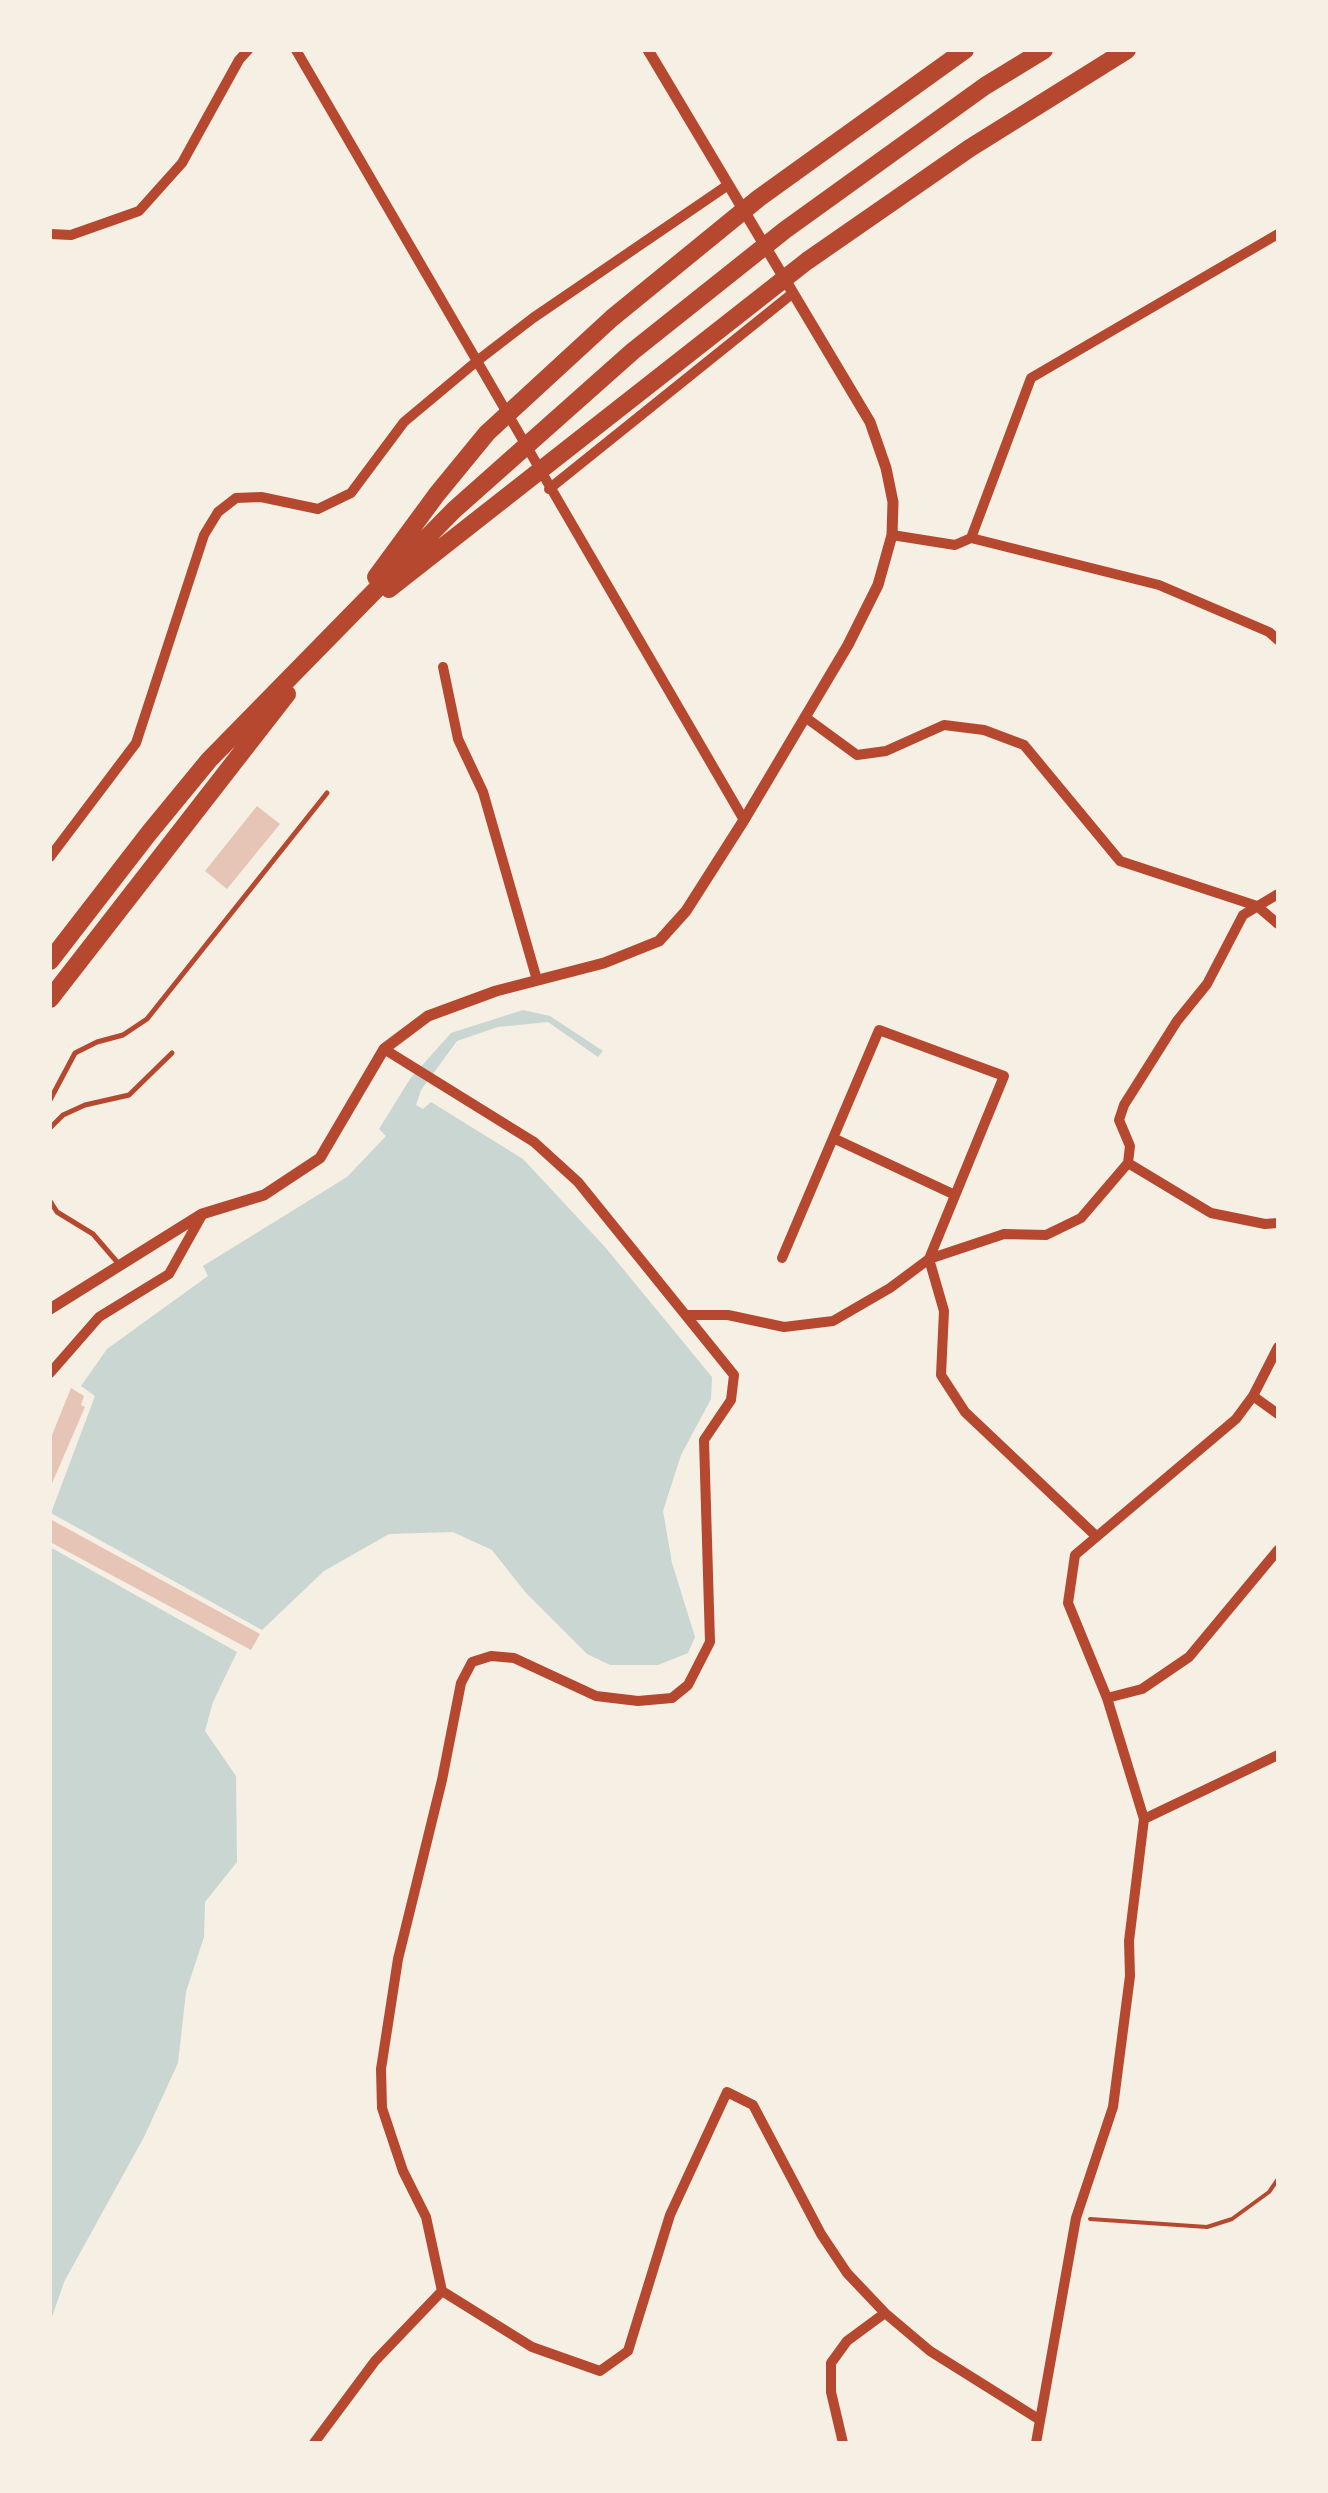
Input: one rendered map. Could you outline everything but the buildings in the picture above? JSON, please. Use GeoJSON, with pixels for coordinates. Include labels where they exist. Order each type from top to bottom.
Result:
{"type":"FeatureCollection","features":[{"type":"Feature","properties":{"kind":"highway"},"geometry":{"type":"LineString","coordinates":[[341,627],[395,549],[488,433],[612,318],[759,198],[964,50]]}},
{"type":"Feature","properties":{"kind":"highway"},"geometry":{"type":"LineString","coordinates":[[50,961],[148,832],[209,760],[442,522],[506,463],[634,351],[785,230],[985,86],[1044,50]]}},
{"type":"Feature","properties":{"kind":"highway"},"geometry":{"type":"LineString","coordinates":[[341,627],[807,261],[970,148],[1127,50]]}},
{"type":"Feature","properties":{"kind":"highway"},"geometry":{"type":"LineString","coordinates":[[50,999],[324,646]]}},
{"type":"Feature","properties":{"kind":"street"},"geometry":{"type":"LineString","coordinates":[[50,234],[71,235],[139,211],[182,163],[248,50]]}},
{"type":"Feature","properties":{"kind":"street"},"geometry":{"type":"LineString","coordinates":[[296,50],[744,820]]}},
{"type":"Feature","properties":{"kind":"street"},"geometry":{"type":"LineString","coordinates":[[50,1309],[202,1214],[264,1194],[320,1158],[384,1049],[428,1016],[496,991],[604,963],[659,942],[686,911],[744,820],[848,645],[878,586],[892,535],[892,502],[886,468],[870,422],[648,50]]}},
{"type":"Feature","properties":{"kind":"street"},"geometry":{"type":"LineString","coordinates":[[50,857],[136,743],[204,535],[218,512],[236,498],[261,498],[318,509],[351,493],[404,422],[477,362],[532,318],[728,185]]}},
{"type":"Feature","properties":{"kind":"street"},"geometry":{"type":"LineString","coordinates":[[971,538],[1030,378],[1278,234]]}},
{"type":"Feature","properties":{"kind":"street"},"geometry":{"type":"LineString","coordinates":[[548,489],[793,293]]}},
{"type":"Feature","properties":{"kind":"street"},"geometry":{"type":"LineString","coordinates":[[892,535],[955,545],[971,538],[1159,584],[1269,632],[1278,640]]}},
{"type":"Feature","properties":{"kind":"street"},"geometry":{"type":"LineString","coordinates":[[443,667],[458,739],[483,792],[537,980]]}},
{"type":"Feature","properties":{"kind":"street"},"geometry":{"type":"LineString","coordinates":[[805,717],[857,754],[886,751],[944,725],[984,730],[1024,745],[1120,861],[1258,906],[1278,924]]}},
{"type":"Feature","properties":{"kind":"street"},"geometry":{"type":"LineString","coordinates":[[687,1314],[728,1315],[784,1327],[834,1321],[930,1259],[1004,1234],[1046,1235],[1081,1218],[1128,1163],[1130,1146],[1119,1120],[1124,1105],[1177,1020],[1207,984],[1243,914],[1278,894]]}},
{"type":"Feature","properties":{"kind":"street"},"geometry":{"type":"LineString","coordinates":[[782,1258],[879,1030],[1004,1076],[930,1259],[944,1311],[941,1375],[965,1412],[1096,1536]]}},
{"type":"Feature","properties":{"kind":"street"},"geometry":{"type":"LineString","coordinates":[[384,1049],[534,1142],[578,1182],[734,1375],[731,1400],[704,1440],[710,1642],[688,1684],[672,1698],[596,1696],[514,1658],[491,1656],[472,1662],[462,1683],[398,1959],[381,2069],[382,2108],[404,2171],[426,2216],[442,2291],[532,2346],[600,2371],[628,2351],[670,2216],[727,2092],[753,2106],[821,2234],[848,2274],[930,2351],[1040,2420]]}},
{"type":"Feature","properties":{"kind":"street"},"geometry":{"type":"LineString","coordinates":[[833,1138],[955,1196]]}},
{"type":"Feature","properties":{"kind":"street"},"geometry":{"type":"LineString","coordinates":[[1128,1163],[1211,1213],[1278,1223]]}},
{"type":"Feature","properties":{"kind":"street"},"geometry":{"type":"LineString","coordinates":[[50,1373],[99,1316],[168,1274],[202,1214]]}},
{"type":"Feature","properties":{"kind":"street"},"geometry":{"type":"LineString","coordinates":[[1036,2443],[1076,2218],[1113,2107],[1144,1819],[1107,1698],[1068,1603],[1075,1555],[1236,1419],[1253,1396],[1278,1347]]}},
{"type":"Feature","properties":{"kind":"street"},"geometry":{"type":"LineString","coordinates":[[1253,1396],[1278,1414]]}},
{"type":"Feature","properties":{"kind":"street"},"geometry":{"type":"LineString","coordinates":[[1107,1698],[1142,1689],[1189,1657],[1278,1550]]}},
{"type":"Feature","properties":{"kind":"street"},"geometry":{"type":"LineString","coordinates":[[1144,1819],[1278,1755]]}},
{"type":"Feature","properties":{"kind":"street"},"geometry":{"type":"LineString","coordinates":[[314,2443],[375,2361],[442,2291]]}},
{"type":"Feature","properties":{"kind":"street"},"geometry":{"type":"LineString","coordinates":[[843,2443],[831,2392],[831,2363],[848,2341],[886,2313]]}},
{"type":"Feature","properties":{"kind":"lane"},"geometry":{"type":"LineString","coordinates":[[50,1100],[75,1053],[97,1042],[124,1036],[147,1019],[327,793]]}},
{"type":"Feature","properties":{"kind":"lane"},"geometry":{"type":"LineString","coordinates":[[50,1128],[63,1115],[85,1105],[129,1095],[172,1053]]}},
{"type":"Feature","properties":{"kind":"lane"},"geometry":{"type":"LineString","coordinates":[[50,1201],[57,1212],[93,1234],[120,1265]]}},
{"type":"Feature","properties":{"kind":"path"},"geometry":{"type":"LineString","coordinates":[[1076,2218],[1207,2227],[1232,2219],[1269,2192],[1278,2180]]}},
{"type":"Feature","properties":{"kind":"shaded area"},"geometry":{"type":"Polygon","coordinates":[[[523,1010],[550,1016],[603,1051],[598,1057],[548,1022],[498,1027],[457,1041],[421,1090],[416,1105],[423,1109],[431,1102],[523,1159],[605,1247],[712,1377],[711,1399],[681,1455],[663,1511],[672,1563],[695,1637],[688,1653],[658,1665],[610,1665],[587,1654],[526,1593],[492,1550],[453,1532],[389,1534],[324,1571],[262,1630],[51,1513],[95,1396],[81,1386],[107,1349],[208,1276],[203,1266],[347,1177],[386,1136],[379,1129],[410,1079],[451,1033],[523,1010]]]}},
{"type":"Feature","properties":{"kind":"shaded area"},"geometry":{"type":"Polygon","coordinates":[[[50,1547],[237,1652],[213,1702],[205,1731],[236,1776],[237,1862],[205,1902],[204,1937],[186,1992],[178,2063],[144,2137],[64,2282],[50,2323],[50,1547]]]}}]}
